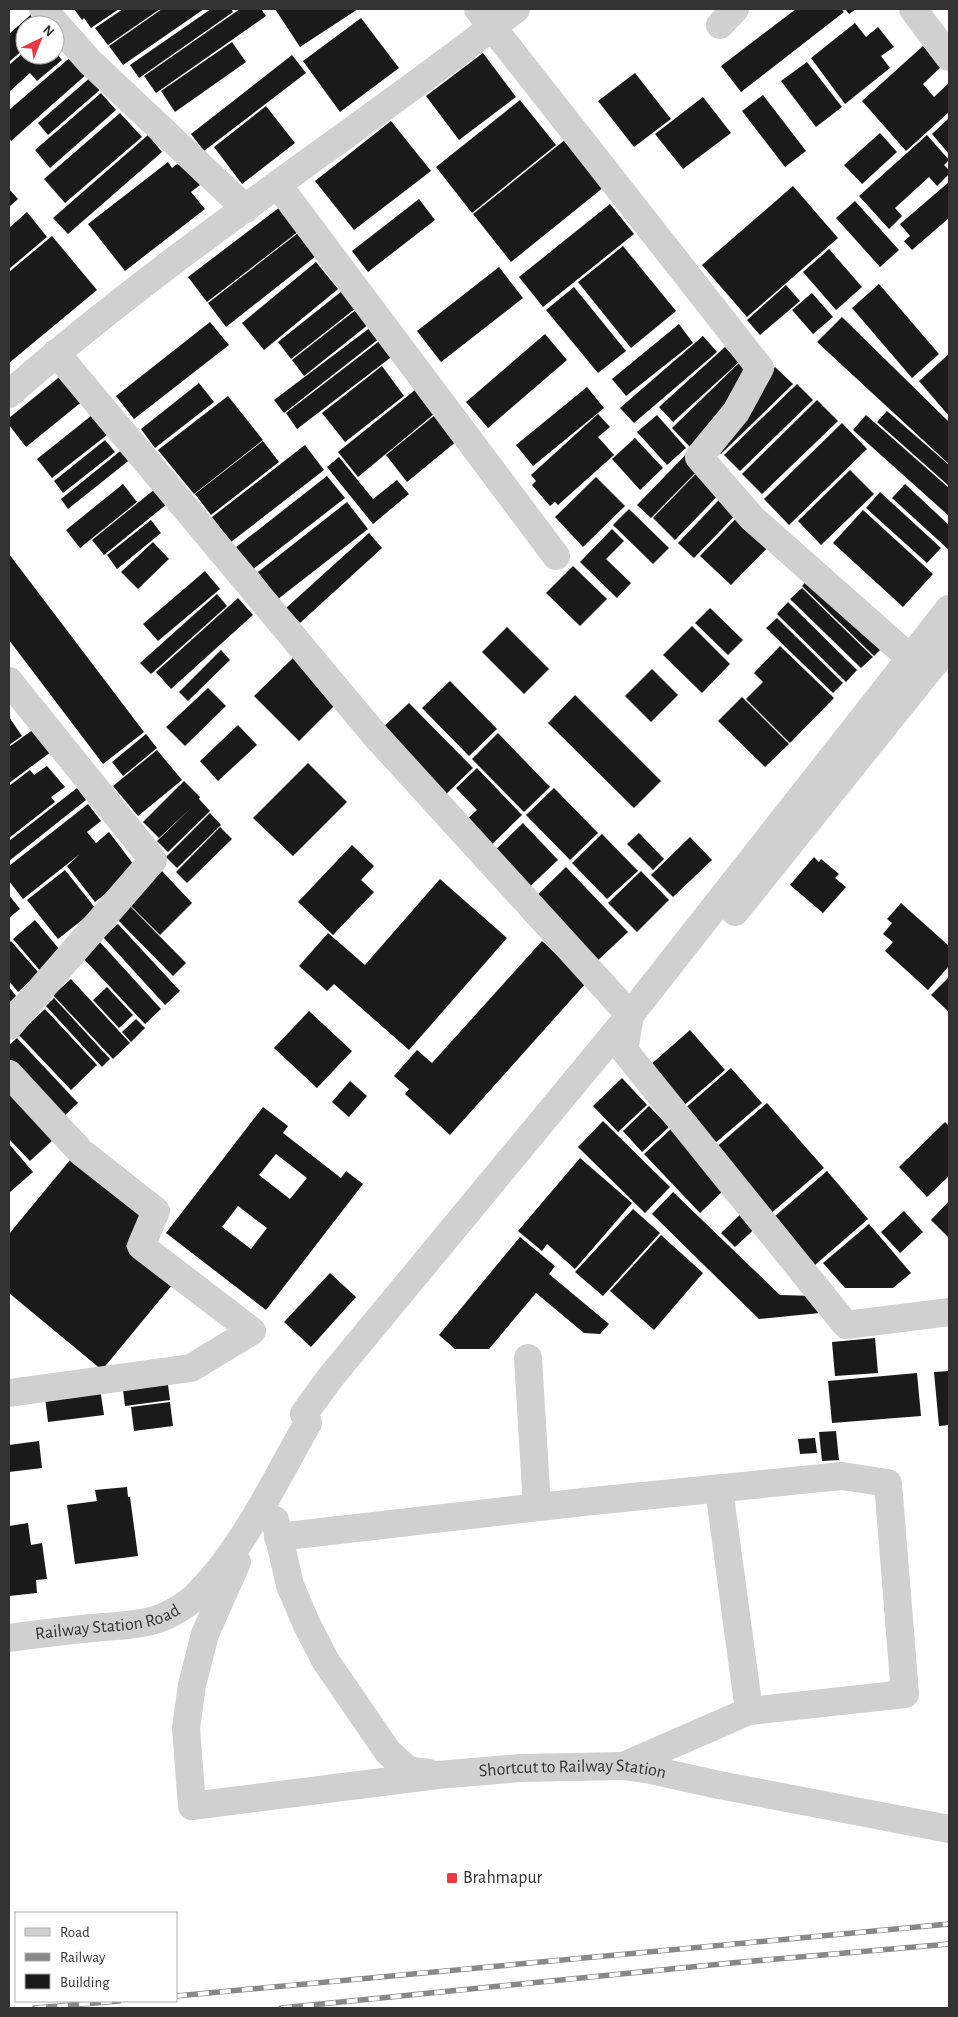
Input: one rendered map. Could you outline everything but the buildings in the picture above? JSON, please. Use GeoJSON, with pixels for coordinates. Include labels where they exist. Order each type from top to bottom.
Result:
{"type":"FeatureCollection","features":[{"type":"Feature","properties":{"kind":"street"},"geometry":{"type":"LineString","coordinates":[[43,9],[90,62],[246,209]]}},
{"type":"Feature","properties":{"kind":"street"},"geometry":{"type":"LineString","coordinates":[[9,394],[56,353],[136,290],[278,185],[485,18],[516,9]]}},
{"type":"Feature","properties":{"kind":"street"},"geometry":{"type":"LineString","coordinates":[[913,9],[949,57]]}},
{"type":"Feature","properties":{"kind":"street"},"geometry":{"type":"LineString","coordinates":[[485,18],[760,368],[736,412],[699,457],[752,518],[910,658]]}},
{"type":"Feature","properties":{"kind":"street"},"geometry":{"type":"LineString","coordinates":[[278,185],[556,556]]}},
{"type":"Feature","properties":{"kind":"street"},"geometry":{"type":"LineString","coordinates":[[56,353],[375,735],[630,1015]]}},
{"type":"Feature","properties":{"kind":"street"},"geometry":{"type":"LineString","coordinates":[[308,1423],[304,1414],[330,1378],[630,1015],[949,609]]}},
{"type":"Feature","properties":{"kind":"street"},"geometry":{"type":"LineString","coordinates":[[308,1423],[318,1422],[624,1050],[949,645]]}},
{"type":"Feature","properties":{"kind":"street"},"geometry":{"type":"LineString","coordinates":[[9,681],[153,860],[9,1026]]}},
{"type":"Feature","properties":{"kind":"street"},"geometry":{"type":"LineString","coordinates":[[630,1015],[624,1050],[846,1325],[949,1312]]}},
{"type":"Feature","properties":{"kind":"street"},"geometry":{"type":"LineString","coordinates":[[9,1074],[81,1152],[156,1211],[141,1246],[252,1332],[191,1368],[9,1393]]}},
{"type":"Feature","properties":{"kind":"street"},"geometry":{"type":"LineString","coordinates":[[528,1358],[537,1508]]}},
{"type":"Feature","properties":{"kind":"street"},"geometry":{"type":"LineString","coordinates":[[308,1423],[263,1502],[278,1537],[290,1585],[306,1623],[325,1660],[388,1752],[408,1770],[438,1775]]}},
{"type":"Feature","properties":{"kind":"street"},"geometry":{"type":"LineString","coordinates":[[278,1537],[842,1476],[888,1483],[905,1694],[748,1711],[623,1766]]}},
{"type":"Feature","properties":{"kind":"street"},"geometry":{"type":"LineString","coordinates":[[719,1489],[748,1711]]}},
{"type":"Feature","properties":{"kind":"street","name":"Railway Station Road"},"geometry":{"type":"LineString","coordinates":[[9,1638],[128,1626],[157,1619],[177,1610],[199,1593],[233,1549],[263,1502]]}},
{"type":"Feature","properties":{"kind":"street","name":"Shortcut to Railway Station"},"geometry":{"type":"LineString","coordinates":[[263,1502],[205,1634],[192,1685],[186,1728],[192,1806],[438,1775],[520,1768],[623,1766],[949,1829]]}},
{"type":"Feature","properties":{"kind":"railway"},"geometry":{"type":"LineString","coordinates":[[178,1996],[949,1924]]}},
{"type":"Feature","properties":{"kind":"railway"},"geometry":{"type":"LineString","coordinates":[[281,2008],[731,1963],[949,1944]]}},
{"type":"Feature","properties":{"kind":"railway"},"geometry":{"type":"LineString","coordinates":[[35,2008],[107,2002]]}},
{"type":"Feature","properties":{"kind":"place","name":"Brahmapur"},"geometry":{"type":"Point","coordinates":[452,1878]}}]}
